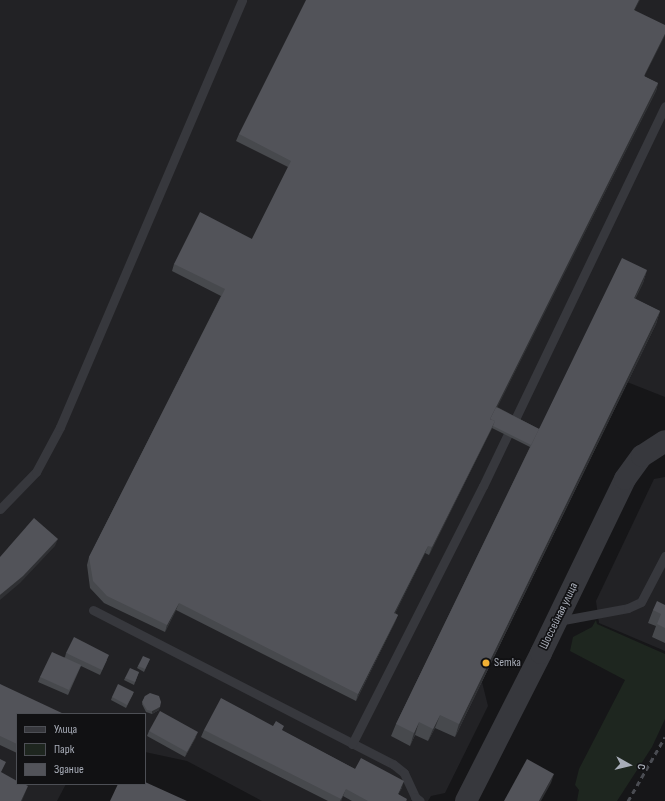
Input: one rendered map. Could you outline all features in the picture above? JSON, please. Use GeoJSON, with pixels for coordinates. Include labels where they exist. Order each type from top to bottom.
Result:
{"type":"FeatureCollection","features":[{"type":"Feature","properties":{"kind":"street","name":"Шоссейная улица"},"geometry":{"type":"LineString","coordinates":[[466,801],[557,621],[625,478],[642,456],[665,441]]}},
{"type":"Feature","properties":{"kind":"lane"},"geometry":{"type":"LineString","coordinates":[[0,509],[36,472],[60,427],[242,0]]}},
{"type":"Feature","properties":{"kind":"lane"},"geometry":{"type":"LineString","coordinates":[[352,744],[483,486],[665,106]]}},
{"type":"Feature","properties":{"kind":"lane"},"geometry":{"type":"LineString","coordinates":[[557,621],[628,608],[642,602],[665,556]]}},
{"type":"Feature","properties":{"kind":"lane"},"geometry":{"type":"LineString","coordinates":[[93,610],[398,768],[408,780],[412,792],[420,801]]}},
{"type":"Feature","properties":{"kind":"shaded area"},"geometry":{"type":"Polygon","coordinates":[[[0,0],[665,0],[665,397],[627,382],[482,682],[488,706],[445,793],[431,796],[428,801],[262,801],[187,761],[146,752],[146,713],[16,713],[16,785],[65,785],[57,801],[0,801],[0,0]]]}},
{"type":"Feature","properties":{"kind":"shaded area"},"geometry":{"type":"Polygon","coordinates":[[[665,477],[665,651],[599,623],[596,601],[654,479],[665,477]]]}},
{"type":"Feature","properties":{"kind":"green space"},"geometry":{"type":"Polygon","coordinates":[[[596,620],[597,624],[665,654],[665,719],[652,747],[617,801],[577,801],[579,790],[575,785],[579,769],[625,680],[570,651],[573,637],[592,627],[596,620]]]}},
{"type":"Feature","properties":{"kind":"building"},"geometry":{"type":"Polygon","coordinates":[[[306,0],[639,0],[634,10],[665,25],[665,34],[644,76],[658,83],[490,419],[495,421],[432,547],[428,546],[394,613],[398,615],[358,694],[179,603],[167,625],[107,596],[93,581],[89,557],[225,289],[174,264],[200,212],[252,239],[291,161],[239,134],[306,0]]]}},
{"type":"Feature","properties":{"kind":"building"},"geometry":{"type":"Polygon","coordinates":[[[622,258],[647,270],[634,298],[660,311],[459,724],[440,715],[433,729],[419,722],[414,733],[396,724],[622,258]]]}},
{"type":"Feature","properties":{"kind":"building"},"geometry":{"type":"Polygon","coordinates":[[[496,407],[539,429],[531,445],[493,426],[495,421],[490,419],[496,407]]]}},
{"type":"Feature","properties":{"kind":"building"},"geometry":{"type":"Polygon","coordinates":[[[34,518],[58,539],[23,576],[0,595],[0,557],[34,518]]]}},
{"type":"Feature","properties":{"kind":"building"},"geometry":{"type":"Polygon","coordinates":[[[657,601],[665,605],[665,628],[657,624],[661,614],[653,610],[657,601]]]}},
{"type":"Feature","properties":{"kind":"building"},"geometry":{"type":"Polygon","coordinates":[[[74,637],[109,655],[102,670],[66,653],[74,637]]]}},
{"type":"Feature","properties":{"kind":"building"},"geometry":{"type":"Polygon","coordinates":[[[52,652],[81,665],[69,690],[40,677],[52,652]]]}},
{"type":"Feature","properties":{"kind":"building"},"geometry":{"type":"Polygon","coordinates":[[[143,656],[150,659],[145,669],[138,666],[143,656]]]}},
{"type":"Feature","properties":{"kind":"building"},"geometry":{"type":"Polygon","coordinates":[[[130,668],[139,672],[135,682],[125,678],[130,668]]]}},
{"type":"Feature","properties":{"kind":"building"},"geometry":{"type":"Polygon","coordinates":[[[0,684],[62,713],[16,713],[16,744],[0,736],[0,684]]]}},
{"type":"Feature","properties":{"kind":"building"},"geometry":{"type":"Polygon","coordinates":[[[118,684],[134,692],[127,705],[112,697],[118,684]]]}},
{"type":"Feature","properties":{"kind":"building"},"geometry":{"type":"Polygon","coordinates":[[[150,693],[159,696],[161,702],[160,707],[152,711],[147,710],[142,702],[145,696],[150,693]]]}},
{"type":"Feature","properties":{"kind":"building"},"geometry":{"type":"Polygon","coordinates":[[[221,698],[273,726],[276,721],[284,726],[282,730],[355,769],[361,758],[404,781],[398,794],[407,799],[406,801],[368,801],[346,789],[341,799],[204,730],[221,698]]]}},
{"type":"Feature","properties":{"kind":"building"},"geometry":{"type":"Polygon","coordinates":[[[160,711],[198,732],[187,752],[149,731],[160,711]]]}},
{"type":"Feature","properties":{"kind":"building"},"geometry":{"type":"Polygon","coordinates":[[[0,759],[6,762],[1,772],[16,780],[16,785],[28,786],[21,801],[0,801],[0,759]]]}},
{"type":"Feature","properties":{"kind":"building"},"geometry":{"type":"Polygon","coordinates":[[[527,759],[554,774],[539,801],[504,801],[527,759]]]}},
{"type":"Feature","properties":{"kind":"building"},"geometry":{"type":"Polygon","coordinates":[[[146,782],[187,801],[110,801],[118,785],[146,785],[146,782]]]}},
{"type":"Feature","properties":{"kind":"railway"},"geometry":{"type":"LineString","coordinates":[[628,801],[665,737]]}},
{"type":"Feature","properties":{"kind":"place","name":"Sетка"},"geometry":{"type":"Point","coordinates":[486,663]}}]}
